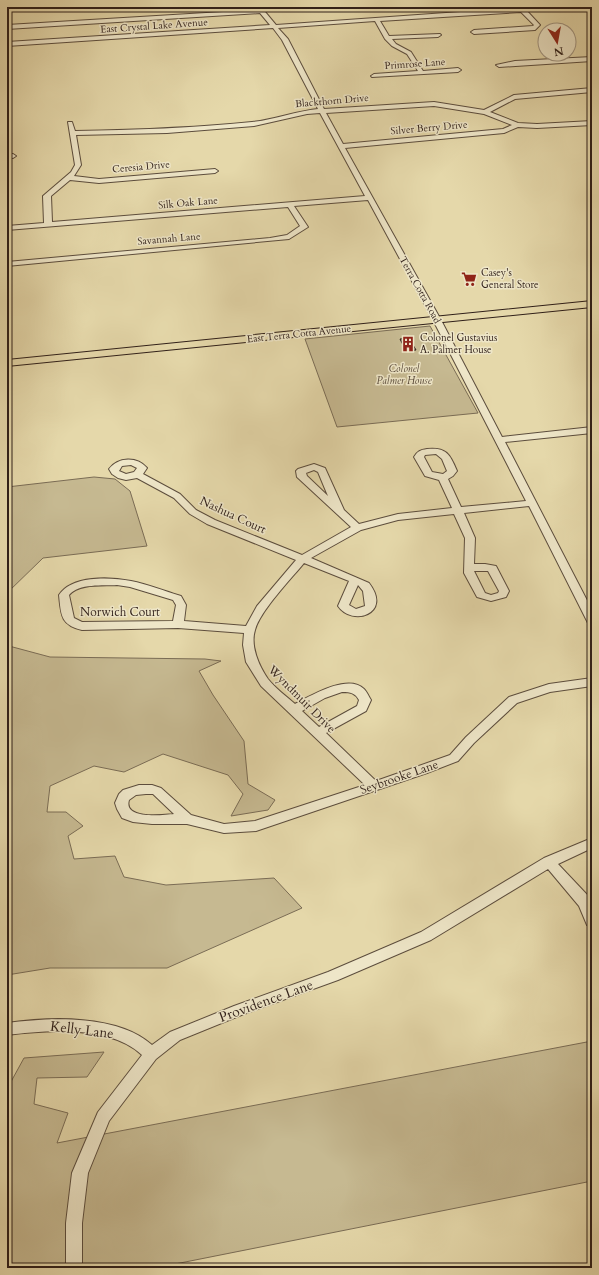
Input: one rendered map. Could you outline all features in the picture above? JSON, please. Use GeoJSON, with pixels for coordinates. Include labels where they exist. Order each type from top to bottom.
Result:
{"type":"FeatureCollection","features":[{"type":"Feature","properties":{"kind":"main road","name":"East Terra Cotta Avenue"},"geometry":{"type":"LineString","coordinates":[[7,363],[592,304]]}},
{"type":"Feature","properties":{"kind":"street","name":"East Crystal Lake Avenue"},"geometry":{"type":"LineString","coordinates":[[7,44],[377,20],[521,8],[565,7]]}},
{"type":"Feature","properties":{"kind":"street"},"geometry":{"type":"LineString","coordinates":[[474,32],[535,28],[537,25],[535,22],[521,8]]}},
{"type":"Feature","properties":{"kind":"street"},"geometry":{"type":"LineString","coordinates":[[7,27],[260,9]]}},
{"type":"Feature","properties":{"kind":"street","name":"Terra Cotta Road"},"geometry":{"type":"LineString","coordinates":[[260,9],[285,39],[322,111],[437,320],[592,621]]}},
{"type":"Feature","properties":{"kind":"street"},"geometry":{"type":"LineString","coordinates":[[377,20],[394,45],[409,52],[422,73]]}},
{"type":"Feature","properties":{"kind":"street"},"geometry":{"type":"LineString","coordinates":[[388,38],[438,35]]}},
{"type":"Feature","properties":{"kind":"street"},"geometry":{"type":"LineString","coordinates":[[583,59],[592,68]]}},
{"type":"Feature","properties":{"kind":"street"},"geometry":{"type":"LineString","coordinates":[[499,66],[515,63],[592,59]]}},
{"type":"Feature","properties":{"kind":"street","name":"Primrose Lane"},"geometry":{"type":"LineString","coordinates":[[374,76],[458,70]]}},
{"type":"Feature","properties":{"kind":"street"},"geometry":{"type":"LineString","coordinates":[[485,112],[514,97],[592,90]]}},
{"type":"Feature","properties":{"kind":"street","name":"Blackthorn Drive"},"geometry":{"type":"LineString","coordinates":[[72,133],[167,131],[270,122],[298,114],[322,111],[434,104],[485,112],[518,125],[537,126],[592,123]]}},
{"type":"Feature","properties":{"kind":"street"},"geometry":{"type":"LineString","coordinates":[[48,224],[48,196],[55,187],[69,178],[77,169],[78,162],[70,123]]}},
{"type":"Feature","properties":{"kind":"street","name":"Silver Berry Drive"},"geometry":{"type":"LineString","coordinates":[[341,146],[504,131],[518,125]]}},
{"type":"Feature","properties":{"kind":"street","name":"Ceresia Drive"},"geometry":{"type":"LineString","coordinates":[[69,178],[99,181],[215,171]]}},
{"type":"Feature","properties":{"kind":"street","name":"Silk Oak Lane"},"geometry":{"type":"LineString","coordinates":[[7,228],[370,198]]}},
{"type":"Feature","properties":{"kind":"street","name":"Savannah Lane"},"geometry":{"type":"LineString","coordinates":[[7,264],[289,237],[304,227],[290,205]]}},
{"type":"Feature","properties":{"kind":"street"},"geometry":{"type":"LineString","coordinates":[[500,440],[592,430]]}},
{"type":"Feature","properties":{"kind":"street"},"geometry":{"type":"LineString","coordinates":[[339,511],[322,470],[314,467],[301,471],[302,476],[339,511],[357,528]]}},
{"type":"Feature","properties":{"kind":"street","name":"Nashua Court"},"geometry":{"type":"LineString","coordinates":[[138,475],[177,496],[193,512],[211,522],[355,580]]}},
{"type":"Feature","properties":{"kind":"street"},"geometry":{"type":"LineString","coordinates":[[442,477],[470,538],[470,568]]}},
{"type":"Feature","properties":{"kind":"street"},"geometry":{"type":"LineString","coordinates":[[249,630],[261,608],[302,559],[357,528],[398,517],[532,503]]}},
{"type":"Feature","properties":{"kind":"street","name":"Norwich Court"},"geometry":{"type":"LineString","coordinates":[[178,624],[181,605],[177,598],[131,584],[117,582],[77,586],[70,588],[65,593],[67,617],[70,622],[77,625],[178,624],[249,630]]}},
{"type":"Feature","properties":{"kind":"street","name":"Wyndmuir Drive"},"geometry":{"type":"LineString","coordinates":[[249,630],[249,645],[255,668],[265,683],[374,786]]}},
{"type":"Feature","properties":{"kind":"street","name":"Seybrooke Lane"},"geometry":{"type":"LineString","coordinates":[[187,819],[219,828],[251,827],[423,770],[454,758],[470,740],[513,700],[549,688],[592,682]]}},
{"type":"Feature","properties":{"kind":"street"},"geometry":{"type":"LineString","coordinates":[[294,710],[337,688],[347,687],[362,694],[365,703],[362,708],[317,733]]}},
{"type":"Feature","properties":{"kind":"street","name":"Providence Lane"},"geometry":{"type":"LineString","coordinates":[[74,1268],[74,1223],[80,1173],[103,1117],[151,1054],[175,1036],[239,1010],[333,976],[426,936],[549,862],[592,843]]}},
{"type":"Feature","properties":{"kind":"street"},"geometry":{"type":"LineString","coordinates":[[549,862],[589,904],[592,920]]}},
{"type":"Feature","properties":{"kind":"street","name":"Kelly Lane"},"geometry":{"type":"LineString","coordinates":[[7,1028],[54,1024],[114,1032],[136,1041],[151,1054]]}},
{"type":"Feature","properties":{"kind":"green space","name":"Colonel Palmer House"},"geometry":{"type":"Polygon","coordinates":[[[430,326],[478,413],[337,427],[305,339],[430,326]]]}},
{"type":"Feature","properties":{"kind":"green space"},"geometry":{"type":"Polygon","coordinates":[[[94,477],[115,479],[130,491],[147,546],[43,558],[7,593],[7,487],[94,477]]]}},
{"type":"Feature","properties":{"kind":"green space"},"geometry":{"type":"Polygon","coordinates":[[[7,608],[9,646],[50,657],[205,659],[221,661],[199,671],[213,695],[244,741],[248,784],[275,800],[268,810],[231,816],[243,794],[228,775],[163,754],[124,772],[94,766],[50,786],[47,812],[66,812],[83,826],[68,836],[74,859],[115,856],[124,877],[166,885],[274,878],[302,908],[167,968],[50,968],[7,975],[7,608]]]}},
{"type":"Feature","properties":{"kind":"green space"},"geometry":{"type":"Polygon","coordinates":[[[592,1041],[592,1181],[155,1268],[7,1268],[7,1089],[24,1058],[104,1052],[87,1077],[37,1078],[34,1104],[68,1113],[57,1143],[592,1041]]]}},
{"type":"Feature","properties":{"kind":"building","name":"Colonel Gustavius A. Palmer House"},"geometry":{"type":"Polygon","coordinates":[[[409,338],[416,350],[406,351],[400,339],[409,338]]]}},
{"type":"Feature","properties":{"kind":"place","name":"Casey's General Store"},"geometry":{"type":"Point","coordinates":[469,279]}},
{"type":"Feature","properties":{"kind":"place","name":"Colonel Gustavius A. Palmer House"},"geometry":{"type":"Point","coordinates":[408,344]}}]}
